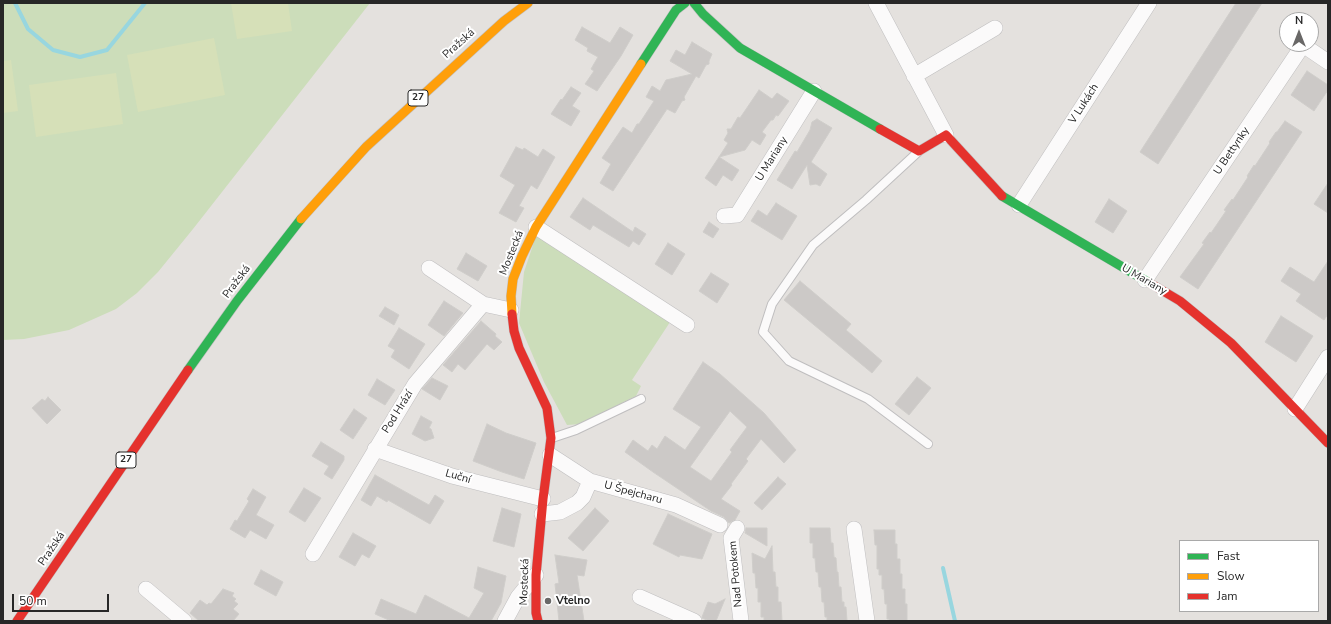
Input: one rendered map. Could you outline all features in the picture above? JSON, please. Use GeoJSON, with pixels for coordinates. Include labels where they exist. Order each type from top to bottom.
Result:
{"type":"FeatureCollection","features":[{"type":"Feature","properties":{"kind":"street","name":"Pražská"},"geometry":{"type":"LineString","coordinates":[[17,621],[174,390],[237,301],[303,216],[366,147],[504,21],[528,3]]}},
{"type":"Feature","properties":{"kind":"street","name":"Mostecká"},"geometry":{"type":"LineString","coordinates":[[538,621],[536,613],[536,575],[543,499],[550,455],[551,438],[547,408],[514,331],[511,310],[513,279],[536,227],[676,10],[685,3]]}},
{"type":"Feature","properties":{"kind":"street"},"geometry":{"type":"LineString","coordinates":[[694,3],[703,14],[740,48],[919,152],[946,135]]}},
{"type":"Feature","properties":{"kind":"street","name":"U Mariany"},"geometry":{"type":"LineString","coordinates":[[876,3],[946,135],[1001,194],[1180,301],[1230,343],[1328,443]]}},
{"type":"Feature","properties":{"kind":"street","name":"V Lukách"},"geometry":{"type":"LineString","coordinates":[[1020,205],[1149,3]]}},
{"type":"Feature","properties":{"kind":"street"},"geometry":{"type":"LineString","coordinates":[[914,76],[995,28]]}},
{"type":"Feature","properties":{"kind":"street","name":"U Bettynky"},"geometry":{"type":"LineString","coordinates":[[1145,280],[1303,45],[1328,62]]}},
{"type":"Feature","properties":{"kind":"street","name":"U Mariany"},"geometry":{"type":"LineString","coordinates":[[724,216],[737,215],[814,91]]}},
{"type":"Feature","properties":{"kind":"street"},"geometry":{"type":"LineString","coordinates":[[536,227],[687,325]]}},
{"type":"Feature","properties":{"kind":"street"},"geometry":{"type":"LineString","coordinates":[[429,268],[483,304],[511,310]]}},
{"type":"Feature","properties":{"kind":"street","name":"Pod Hrází"},"geometry":{"type":"LineString","coordinates":[[312,554],[415,384],[483,304]]}},
{"type":"Feature","properties":{"kind":"street"},"geometry":{"type":"LineString","coordinates":[[1295,409],[1328,357]]}},
{"type":"Feature","properties":{"kind":"street","name":"Luční"},"geometry":{"type":"LineString","coordinates":[[375,449],[452,476],[543,499]]}},
{"type":"Feature","properties":{"kind":"street","name":"U Špejcharu"},"geometry":{"type":"LineString","coordinates":[[550,455],[590,482],[676,505],[720,525]]}},
{"type":"Feature","properties":{"kind":"street"},"geometry":{"type":"LineString","coordinates":[[542,514],[560,512],[577,503],[583,497],[590,482]]}},
{"type":"Feature","properties":{"kind":"street","name":"Nad Potokem"},"geometry":{"type":"LineString","coordinates":[[737,528],[731,538],[740,621]]}},
{"type":"Feature","properties":{"kind":"street"},"geometry":{"type":"LineString","coordinates":[[854,529],[867,621]]}},
{"type":"Feature","properties":{"kind":"street"},"geometry":{"type":"LineString","coordinates":[[505,621],[518,597],[536,575]]}},
{"type":"Feature","properties":{"kind":"street"},"geometry":{"type":"LineString","coordinates":[[146,589],[184,621]]}},
{"type":"Feature","properties":{"kind":"street"},"geometry":{"type":"LineString","coordinates":[[640,597],[694,621]]}},
{"type":"Feature","properties":{"kind":"lane"},"geometry":{"type":"LineString","coordinates":[[919,152],[866,200],[813,244],[772,304],[763,332],[789,361],[868,399],[928,444]]}},
{"type":"Feature","properties":{"kind":"lane"},"geometry":{"type":"LineString","coordinates":[[551,438],[576,430],[641,399]]}},
{"type":"Feature","properties":{"kind":"green space"},"geometry":{"type":"Polygon","coordinates":[[[3,3],[370,3],[193,229],[158,272],[137,293],[116,309],[69,330],[24,339],[3,340],[3,3]]]}},
{"type":"Feature","properties":{"kind":"green space"},"geometry":{"type":"Polygon","coordinates":[[[231,3],[288,3],[292,31],[237,39],[231,3]]]}},
{"type":"Feature","properties":{"kind":"green space"},"geometry":{"type":"Polygon","coordinates":[[[214,38],[225,95],[138,112],[127,55],[214,38]]]}},
{"type":"Feature","properties":{"kind":"green space"},"geometry":{"type":"Polygon","coordinates":[[[11,60],[18,111],[3,113],[3,61],[11,60]]]}},
{"type":"Feature","properties":{"kind":"green space"},"geometry":{"type":"Polygon","coordinates":[[[116,73],[123,124],[36,137],[29,85],[116,73]]]}},
{"type":"Feature","properties":{"kind":"green space"},"geometry":{"type":"Polygon","coordinates":[[[537,233],[672,319],[632,380],[641,386],[636,396],[581,424],[567,425],[544,382],[519,323],[524,272],[537,233]]]}},
{"type":"Feature","properties":{"kind":"building"},"geometry":{"type":"Polygon","coordinates":[[[1236,3],[1262,3],[1158,164],[1140,152],[1236,3]]]}},
{"type":"Feature","properties":{"kind":"building"},"geometry":{"type":"Polygon","coordinates":[[[582,27],[610,43],[620,27],[633,35],[621,56],[597,91],[585,84],[594,71],[591,69],[598,57],[587,51],[588,48],[575,40],[582,27]]]}},
{"type":"Feature","properties":{"kind":"building"},"geometry":{"type":"Polygon","coordinates":[[[692,42],[712,54],[709,64],[706,65],[699,78],[696,76],[684,97],[685,100],[682,101],[675,113],[667,109],[613,191],[600,183],[611,164],[602,158],[623,127],[632,133],[637,124],[639,124],[654,101],[646,97],[652,86],[660,91],[666,80],[692,74],[670,61],[676,50],[685,55],[692,42]]]}},
{"type":"Feature","properties":{"kind":"building"},"geometry":{"type":"Polygon","coordinates":[[[1307,71],[1328,85],[1328,90],[1314,111],[1291,95],[1307,71]]]}},
{"type":"Feature","properties":{"kind":"building"},"geometry":{"type":"Polygon","coordinates":[[[571,87],[581,93],[572,106],[580,111],[571,126],[551,114],[571,87]]]}},
{"type":"Feature","properties":{"kind":"building"},"geometry":{"type":"Polygon","coordinates":[[[759,90],[772,99],[777,93],[789,101],[778,116],[776,115],[773,120],[771,120],[762,132],[766,135],[760,145],[752,140],[745,150],[719,157],[728,143],[724,140],[728,133],[727,129],[731,129],[738,117],[740,118],[759,90]]]}},
{"type":"Feature","properties":{"kind":"building"},"geometry":{"type":"Polygon","coordinates":[[[817,119],[832,128],[811,162],[827,174],[820,186],[816,184],[810,185],[807,165],[792,189],[777,180],[795,151],[797,152],[810,130],[812,122],[817,119]]]}},
{"type":"Feature","properties":{"kind":"building"},"geometry":{"type":"Polygon","coordinates":[[[1285,121],[1302,132],[1198,289],[1180,277],[1204,244],[1202,243],[1226,211],[1224,210],[1232,199],[1233,200],[1254,165],[1255,166],[1270,143],[1269,142],[1285,121]]]}},
{"type":"Feature","properties":{"kind":"building"},"geometry":{"type":"Polygon","coordinates":[[[516,147],[523,150],[524,148],[538,157],[543,149],[555,157],[537,189],[531,185],[519,206],[524,208],[516,222],[499,213],[515,185],[500,176],[516,147]]]}},
{"type":"Feature","properties":{"kind":"building"},"geometry":{"type":"Polygon","coordinates":[[[719,157],[739,170],[732,181],[723,175],[716,186],[705,178],[719,157]]]}},
{"type":"Feature","properties":{"kind":"building"},"geometry":{"type":"Polygon","coordinates":[[[1328,183],[1328,213],[1314,204],[1328,183]]]}},
{"type":"Feature","properties":{"kind":"building"},"geometry":{"type":"Polygon","coordinates":[[[583,198],[633,232],[635,227],[646,234],[639,245],[633,241],[629,247],[593,225],[590,230],[570,217],[583,198]]]}},
{"type":"Feature","properties":{"kind":"building"},"geometry":{"type":"Polygon","coordinates":[[[1109,199],[1127,211],[1113,233],[1095,222],[1109,199]]]}},
{"type":"Feature","properties":{"kind":"building"},"geometry":{"type":"Polygon","coordinates":[[[776,203],[797,216],[782,240],[751,221],[758,210],[767,216],[776,203]]]}},
{"type":"Feature","properties":{"kind":"building"},"geometry":{"type":"Polygon","coordinates":[[[709,222],[719,229],[713,238],[703,232],[709,222]]]}},
{"type":"Feature","properties":{"kind":"building"},"geometry":{"type":"Polygon","coordinates":[[[668,243],[685,254],[672,275],[655,264],[668,243]]]}},
{"type":"Feature","properties":{"kind":"building"},"geometry":{"type":"Polygon","coordinates":[[[466,253],[487,266],[478,281],[457,269],[466,253]]]}},
{"type":"Feature","properties":{"kind":"building"},"geometry":{"type":"Polygon","coordinates":[[[1328,261],[1328,314],[1324,320],[1296,301],[1301,294],[1281,281],[1290,267],[1314,282],[1328,261]]]}},
{"type":"Feature","properties":{"kind":"building"},"geometry":{"type":"Polygon","coordinates":[[[711,273],[729,284],[717,303],[699,291],[711,273]]]}},
{"type":"Feature","properties":{"kind":"building"},"geometry":{"type":"Polygon","coordinates":[[[800,281],[851,324],[846,330],[882,361],[872,373],[784,300],[800,281]]]}},
{"type":"Feature","properties":{"kind":"building"},"geometry":{"type":"Polygon","coordinates":[[[444,301],[463,313],[444,336],[428,325],[444,301]]]}},
{"type":"Feature","properties":{"kind":"building"},"geometry":{"type":"Polygon","coordinates":[[[385,307],[399,315],[394,325],[379,316],[385,307]]]}},
{"type":"Feature","properties":{"kind":"building"},"geometry":{"type":"Polygon","coordinates":[[[1281,316],[1313,336],[1296,362],[1265,342],[1281,316]]]}},
{"type":"Feature","properties":{"kind":"building"},"geometry":{"type":"Polygon","coordinates":[[[481,321],[496,334],[495,336],[502,342],[494,350],[487,344],[465,370],[458,364],[452,372],[443,365],[481,321]]]}},
{"type":"Feature","properties":{"kind":"building"},"geometry":{"type":"Polygon","coordinates":[[[399,328],[425,344],[409,369],[391,357],[395,350],[388,346],[399,328]]]}},
{"type":"Feature","properties":{"kind":"building"},"geometry":{"type":"Polygon","coordinates":[[[703,362],[720,374],[764,413],[796,450],[784,463],[761,439],[746,459],[748,461],[731,484],[732,485],[721,499],[740,511],[735,520],[729,523],[724,517],[711,511],[625,452],[633,440],[648,451],[652,445],[657,449],[665,436],[685,450],[701,427],[673,409],[703,362]],[[730,411],[690,467],[711,481],[732,452],[730,450],[747,427],[730,411]]]}},
{"type":"Feature","properties":{"kind":"building"},"geometry":{"type":"Polygon","coordinates":[[[917,377],[931,388],[909,415],[895,404],[917,377]]]}},
{"type":"Feature","properties":{"kind":"building"},"geometry":{"type":"Polygon","coordinates":[[[432,378],[448,386],[440,400],[422,389],[432,378]]]}},
{"type":"Feature","properties":{"kind":"building"},"geometry":{"type":"Polygon","coordinates":[[[377,379],[395,390],[385,405],[368,395],[377,379]]]}},
{"type":"Feature","properties":{"kind":"building"},"geometry":{"type":"Polygon","coordinates":[[[48,397],[61,410],[47,424],[32,408],[42,399],[45,401],[48,397]]]}},
{"type":"Feature","properties":{"kind":"building"},"geometry":{"type":"Polygon","coordinates":[[[354,409],[367,418],[353,439],[340,430],[354,409]]]}},
{"type":"Feature","properties":{"kind":"building"},"geometry":{"type":"Polygon","coordinates":[[[421,416],[432,422],[429,428],[431,429],[434,438],[425,441],[412,434],[421,416]]]}},
{"type":"Feature","properties":{"kind":"building"},"geometry":{"type":"Polygon","coordinates":[[[487,424],[506,433],[536,443],[524,479],[473,461],[487,424]]]}},
{"type":"Feature","properties":{"kind":"building"},"geometry":{"type":"Polygon","coordinates":[[[321,442],[344,456],[344,460],[332,479],[324,474],[329,466],[312,456],[321,442]]]}},
{"type":"Feature","properties":{"kind":"building"},"geometry":{"type":"Polygon","coordinates":[[[375,475],[429,505],[435,495],[444,501],[430,524],[388,500],[387,502],[377,496],[371,506],[361,500],[375,475]]]}},
{"type":"Feature","properties":{"kind":"building"},"geometry":{"type":"Polygon","coordinates":[[[778,477],[786,484],[762,510],[754,503],[778,477]]]}},
{"type":"Feature","properties":{"kind":"building"},"geometry":{"type":"Polygon","coordinates":[[[304,488],[321,498],[305,522],[289,512],[304,488]]]}},
{"type":"Feature","properties":{"kind":"building"},"geometry":{"type":"Polygon","coordinates":[[[253,489],[266,497],[256,515],[274,525],[266,539],[250,530],[245,538],[230,529],[235,520],[237,521],[249,501],[247,499],[253,489]]]}},
{"type":"Feature","properties":{"kind":"building"},"geometry":{"type":"Polygon","coordinates":[[[502,508],[521,514],[514,547],[493,541],[502,508]]]}},
{"type":"Feature","properties":{"kind":"building"},"geometry":{"type":"Polygon","coordinates":[[[595,508],[609,521],[583,551],[568,538],[595,508]]]}},
{"type":"Feature","properties":{"kind":"building"},"geometry":{"type":"Polygon","coordinates":[[[668,514],[712,534],[702,559],[680,555],[679,557],[653,544],[668,514]]]}},
{"type":"Feature","properties":{"kind":"building"},"geometry":{"type":"Polygon","coordinates":[[[746,528],[767,528],[767,546],[745,533],[746,528]]]}},
{"type":"Feature","properties":{"kind":"building"},"geometry":{"type":"Polygon","coordinates":[[[810,528],[830,528],[831,543],[833,543],[834,557],[836,558],[839,587],[841,587],[842,602],[844,602],[844,607],[846,607],[847,621],[827,621],[827,617],[825,617],[821,587],[819,587],[818,572],[816,572],[815,558],[813,558],[813,543],[810,543],[810,528]]]}},
{"type":"Feature","properties":{"kind":"building"},"geometry":{"type":"Polygon","coordinates":[[[874,530],[895,530],[897,559],[900,559],[902,589],[905,589],[905,604],[907,604],[907,621],[889,621],[889,619],[887,619],[887,604],[885,604],[884,589],[882,589],[882,575],[879,575],[879,569],[877,569],[877,545],[875,545],[874,530]]]}},
{"type":"Feature","properties":{"kind":"building"},"geometry":{"type":"Polygon","coordinates":[[[353,533],[376,546],[369,558],[362,554],[355,566],[339,557],[353,533]]]}},
{"type":"Feature","properties":{"kind":"building"},"geometry":{"type":"Polygon","coordinates":[[[772,546],[773,572],[775,572],[776,587],[778,587],[778,602],[781,602],[782,621],[764,621],[764,617],[761,617],[761,602],[758,602],[758,588],[756,588],[755,573],[753,573],[752,553],[765,559],[772,546]]]}},
{"type":"Feature","properties":{"kind":"building"},"geometry":{"type":"Polygon","coordinates":[[[555,555],[587,560],[584,576],[577,575],[584,621],[559,621],[555,584],[559,583],[555,555]]]}},
{"type":"Feature","properties":{"kind":"building"},"geometry":{"type":"Polygon","coordinates":[[[478,567],[506,576],[501,603],[491,621],[391,621],[375,614],[381,599],[416,614],[425,595],[469,618],[484,593],[474,588],[478,567]]]}},
{"type":"Feature","properties":{"kind":"building"},"geometry":{"type":"Polygon","coordinates":[[[261,570],[283,582],[276,596],[254,584],[261,570]]]}},
{"type":"Feature","properties":{"kind":"building"},"geometry":{"type":"Polygon","coordinates":[[[223,589],[234,593],[232,596],[236,599],[234,601],[238,604],[233,609],[239,614],[233,621],[199,621],[190,613],[200,600],[207,605],[209,603],[211,604],[223,589]]]}},
{"type":"Feature","properties":{"kind":"building"},"geometry":{"type":"Polygon","coordinates":[[[725,599],[716,621],[709,621],[702,618],[708,602],[715,604],[725,599]]]}},
{"type":"Feature","properties":{"kind":"waterway"},"geometry":{"type":"LineString","coordinates":[[15,3],[28,29],[53,50],[80,57],[107,50],[145,3]]}},
{"type":"Feature","properties":{"kind":"waterway"},"geometry":{"type":"LineString","coordinates":[[943,568],[955,621]]}},
{"type":"Feature","properties":{"kind":"traffic: fast"},"geometry":{"type":"LineString","coordinates":[[641,64],[676,10],[685,3]]}},
{"type":"Feature","properties":{"kind":"traffic: fast"},"geometry":{"type":"LineString","coordinates":[[694,3],[703,14],[740,48],[880,129]]}},
{"type":"Feature","properties":{"kind":"traffic: fast"},"geometry":{"type":"LineString","coordinates":[[1002,196],[1148,282]]}},
{"type":"Feature","properties":{"kind":"traffic: fast"},"geometry":{"type":"LineString","coordinates":[[188,370],[237,301],[301,219]]}},
{"type":"Feature","properties":{"kind":"traffic: slow"},"geometry":{"type":"LineString","coordinates":[[301,219],[366,147],[504,21],[528,3]]}},
{"type":"Feature","properties":{"kind":"traffic: slow"},"geometry":{"type":"LineString","coordinates":[[512,314],[511,296],[513,279],[536,227],[641,64]]}},
{"type":"Feature","properties":{"kind":"traffic: jam"},"geometry":{"type":"LineString","coordinates":[[880,129],[919,151],[946,135],[1002,196]]}},
{"type":"Feature","properties":{"kind":"traffic: jam"},"geometry":{"type":"LineString","coordinates":[[1148,282],[1180,301],[1231,343],[1328,443]]}},
{"type":"Feature","properties":{"kind":"traffic: jam"},"geometry":{"type":"LineString","coordinates":[[512,314],[514,331],[519,348],[547,408],[551,438],[543,499],[536,575],[536,613],[538,621]]}},
{"type":"Feature","properties":{"kind":"traffic: jam"},"geometry":{"type":"LineString","coordinates":[[17,621],[188,370]]}},
{"type":"Feature","properties":{"kind":"place","name":"Vtelno"},"geometry":{"type":"Point","coordinates":[548,601]}}]}
